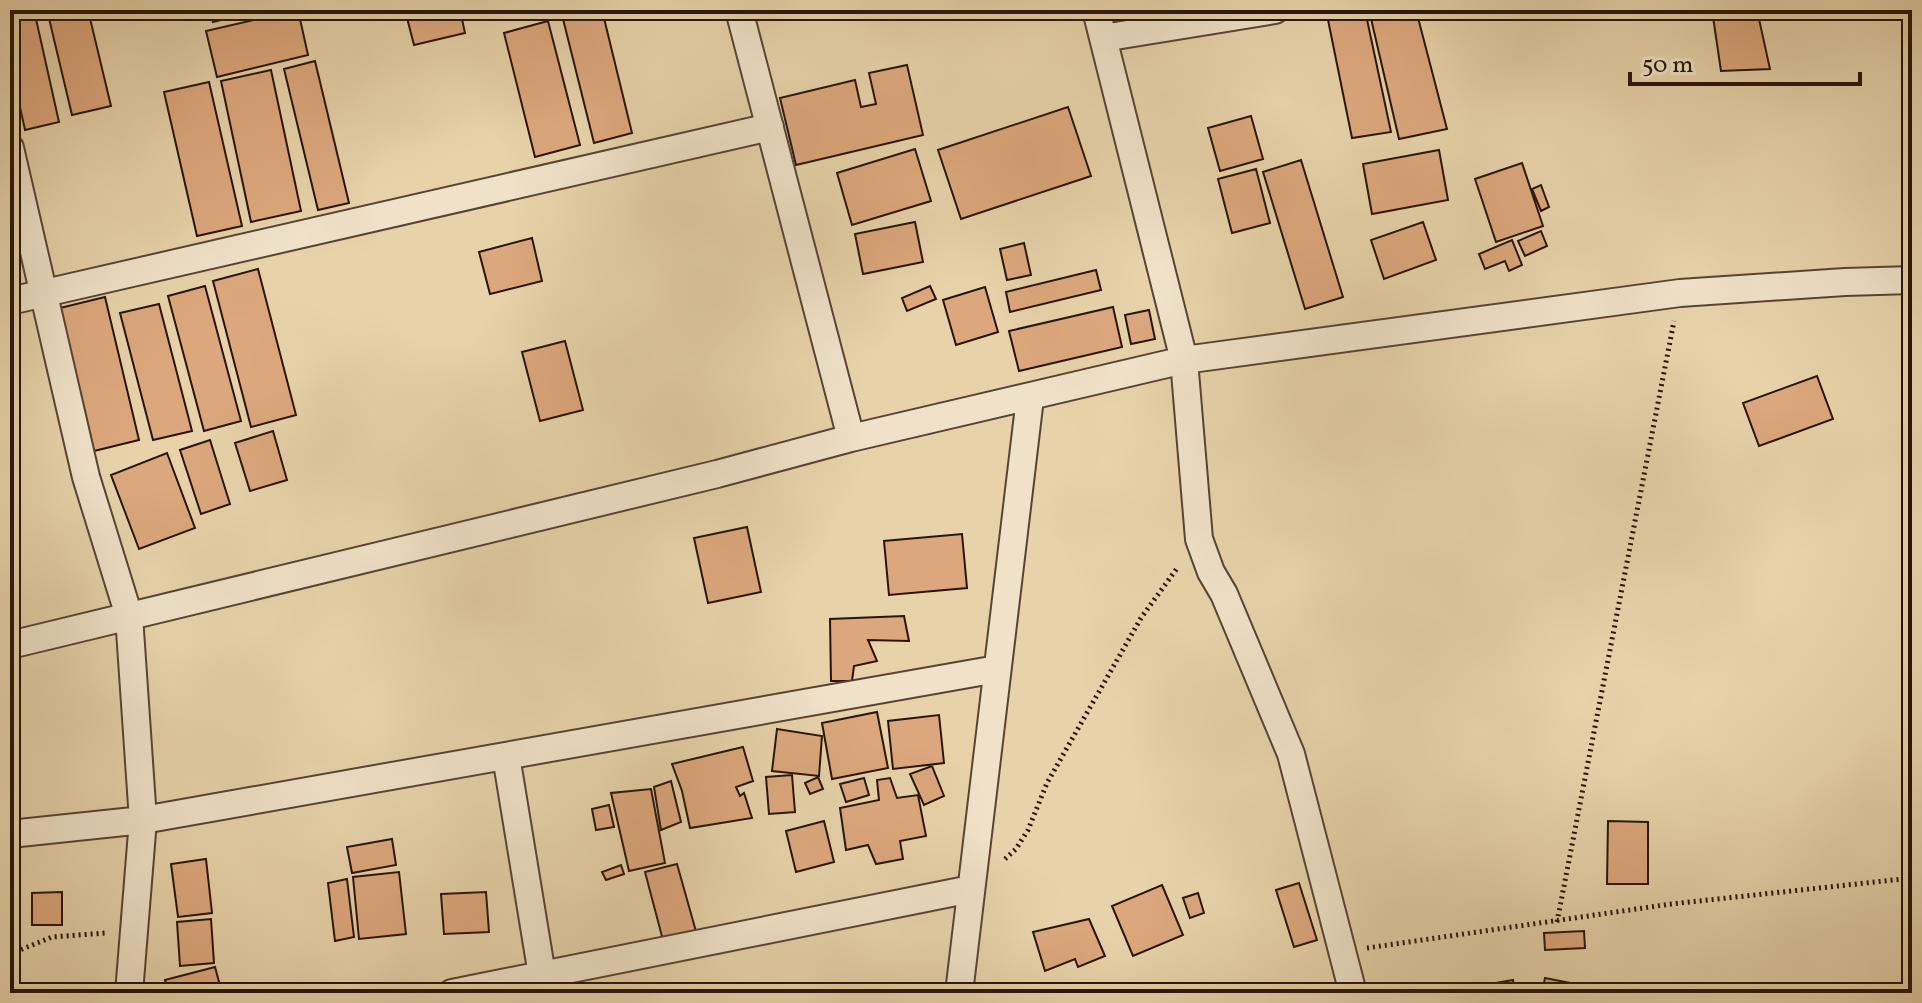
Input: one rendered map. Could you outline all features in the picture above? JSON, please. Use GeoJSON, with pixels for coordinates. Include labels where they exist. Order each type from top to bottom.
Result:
{"type":"FeatureCollection","features":[{"type":"Feature","properties":{"kind":"street"},"geometry":{"type":"LineString","coordinates":[[739,10],[851,438]]}},
{"type":"Feature","properties":{"kind":"street"},"geometry":{"type":"LineString","coordinates":[[1096,10],[1184,360],[1199,539],[1291,754],[1353,993]]}},
{"type":"Feature","properties":{"kind":"street"},"geometry":{"type":"LineString","coordinates":[[1103,38],[1275,10]]}},
{"type":"Feature","properties":{"kind":"street"},"geometry":{"type":"LineString","coordinates":[[10,301],[770,127]]}},
{"type":"Feature","properties":{"kind":"street"},"geometry":{"type":"LineString","coordinates":[[10,148],[41,293],[86,477],[129,616],[143,820],[129,993]]}},
{"type":"Feature","properties":{"kind":"street"},"geometry":{"type":"LineString","coordinates":[[10,645],[851,438],[1184,360],[1680,293],[1830,282],[1912,280]]}},
{"type":"Feature","properties":{"kind":"street"},"geometry":{"type":"LineString","coordinates":[[959,993],[1030,398]]}},
{"type":"Feature","properties":{"kind":"street"},"geometry":{"type":"LineString","coordinates":[[10,834],[143,820],[997,669]]}},
{"type":"Feature","properties":{"kind":"street"},"geometry":{"type":"LineString","coordinates":[[506,756],[542,975]]}},
{"type":"Feature","properties":{"kind":"street"},"geometry":{"type":"LineString","coordinates":[[452,993],[971,889]]}},
{"type":"Feature","properties":{"kind":"path"},"geometry":{"type":"LineString","coordinates":[[1557,922],[1680,293]]}},
{"type":"Feature","properties":{"kind":"path"},"geometry":{"type":"LineString","coordinates":[[971,889],[1016,849],[1047,783],[1141,618],[1199,539]]}},
{"type":"Feature","properties":{"kind":"path"},"geometry":{"type":"LineString","coordinates":[[1342,952],[1671,904],[1912,878]]}},
{"type":"Feature","properties":{"kind":"path"},"geometry":{"type":"LineString","coordinates":[[10,954],[52,937],[134,931]]}},
{"type":"Feature","properties":{"kind":"building"},"geometry":{"type":"Polygon","coordinates":[[[10,10],[34,10],[59,122],[25,130],[10,61],[10,10]]]}},
{"type":"Feature","properties":{"kind":"building"},"geometry":{"type":"Polygon","coordinates":[[[47,10],[88,10],[111,106],[72,115],[47,10]]]}},
{"type":"Feature","properties":{"kind":"building"},"geometry":{"type":"Polygon","coordinates":[[[211,10],[263,10],[213,22],[211,10]]]}},
{"type":"Feature","properties":{"kind":"building"},"geometry":{"type":"Polygon","coordinates":[[[298,10],[308,55],[217,77],[206,31],[298,10]]]}},
{"type":"Feature","properties":{"kind":"building"},"geometry":{"type":"Polygon","coordinates":[[[405,10],[460,10],[465,33],[414,45],[405,10]]]}},
{"type":"Feature","properties":{"kind":"building"},"geometry":{"type":"Polygon","coordinates":[[[602,10],[632,133],[594,143],[561,11],[602,10]]]}},
{"type":"Feature","properties":{"kind":"building"},"geometry":{"type":"Polygon","coordinates":[[[1326,10],[1365,10],[1391,132],[1352,138],[1326,10]]]}},
{"type":"Feature","properties":{"kind":"building"},"geometry":{"type":"Polygon","coordinates":[[[1369,10],[1416,10],[1447,129],[1399,139],[1369,10]]]}},
{"type":"Feature","properties":{"kind":"building"},"geometry":{"type":"Polygon","coordinates":[[[1712,10],[1757,10],[1770,69],[1721,71],[1712,10]]]}},
{"type":"Feature","properties":{"kind":"building"},"geometry":{"type":"Polygon","coordinates":[[[548,21],[580,145],[535,157],[504,33],[548,21]]]}},
{"type":"Feature","properties":{"kind":"building"},"geometry":{"type":"Polygon","coordinates":[[[315,61],[349,203],[318,210],[284,69],[315,61]]]}},
{"type":"Feature","properties":{"kind":"building"},"geometry":{"type":"Polygon","coordinates":[[[907,65],[923,135],[796,165],[780,98],[855,80],[861,107],[876,104],[869,73],[907,65]]]}},
{"type":"Feature","properties":{"kind":"building"},"geometry":{"type":"Polygon","coordinates":[[[271,70],[301,211],[251,222],[221,81],[271,70]]]}},
{"type":"Feature","properties":{"kind":"building"},"geometry":{"type":"Polygon","coordinates":[[[209,82],[242,226],[197,236],[164,92],[209,82]]]}},
{"type":"Feature","properties":{"kind":"building"},"geometry":{"type":"Polygon","coordinates":[[[1068,107],[1091,176],[961,219],[938,150],[1068,107]]]}},
{"type":"Feature","properties":{"kind":"building"},"geometry":{"type":"Polygon","coordinates":[[[1251,116],[1263,159],[1220,171],[1208,128],[1251,116]]]}},
{"type":"Feature","properties":{"kind":"building"},"geometry":{"type":"Polygon","coordinates":[[[915,149],[931,201],[852,225],[837,173],[915,149]]]}},
{"type":"Feature","properties":{"kind":"building"},"geometry":{"type":"Polygon","coordinates":[[[1439,150],[1448,200],[1372,214],[1363,164],[1439,150]]]}},
{"type":"Feature","properties":{"kind":"building"},"geometry":{"type":"Polygon","coordinates":[[[1301,160],[1343,297],[1305,309],[1263,172],[1301,160]]]}},
{"type":"Feature","properties":{"kind":"building"},"geometry":{"type":"Polygon","coordinates":[[[1522,163],[1543,226],[1496,242],[1475,179],[1522,163]]]}},
{"type":"Feature","properties":{"kind":"building"},"geometry":{"type":"Polygon","coordinates":[[[1256,169],[1270,223],[1232,233],[1218,179],[1256,169]]]}},
{"type":"Feature","properties":{"kind":"building"},"geometry":{"type":"Polygon","coordinates":[[[1541,185],[1549,207],[1541,211],[1532,189],[1541,185]]]}},
{"type":"Feature","properties":{"kind":"building"},"geometry":{"type":"Polygon","coordinates":[[[915,222],[923,262],[863,274],[855,234],[915,222]]]}},
{"type":"Feature","properties":{"kind":"building"},"geometry":{"type":"Polygon","coordinates":[[[1423,222],[1436,260],[1384,279],[1371,240],[1423,222]]]}},
{"type":"Feature","properties":{"kind":"building"},"geometry":{"type":"Polygon","coordinates":[[[1541,231],[1547,246],[1525,256],[1518,241],[1541,231]]]}},
{"type":"Feature","properties":{"kind":"building"},"geometry":{"type":"Polygon","coordinates":[[[532,238],[542,281],[490,294],[479,252],[532,238]]]}},
{"type":"Feature","properties":{"kind":"building"},"geometry":{"type":"Polygon","coordinates":[[[1512,240],[1522,265],[1509,271],[1505,261],[1485,269],[1479,254],[1512,240]]]}},
{"type":"Feature","properties":{"kind":"building"},"geometry":{"type":"Polygon","coordinates":[[[1024,243],[1031,275],[1007,280],[1000,249],[1024,243]]]}},
{"type":"Feature","properties":{"kind":"building"},"geometry":{"type":"Polygon","coordinates":[[[258,269],[296,415],[251,427],[213,281],[258,269]]]}},
{"type":"Feature","properties":{"kind":"building"},"geometry":{"type":"Polygon","coordinates":[[[1096,270],[1101,290],[1010,312],[1006,292],[1096,270]]]}},
{"type":"Feature","properties":{"kind":"building"},"geometry":{"type":"Polygon","coordinates":[[[205,286],[241,421],[204,431],[168,296],[205,286]]]}},
{"type":"Feature","properties":{"kind":"building"},"geometry":{"type":"Polygon","coordinates":[[[930,286],[936,299],[907,311],[902,298],[930,286]]]}},
{"type":"Feature","properties":{"kind":"building"},"geometry":{"type":"Polygon","coordinates":[[[985,287],[998,332],[956,345],[943,300],[985,287]]]}},
{"type":"Feature","properties":{"kind":"building"},"geometry":{"type":"Polygon","coordinates":[[[105,297],[139,440],[94,451],[60,308],[105,297]]]}},
{"type":"Feature","properties":{"kind":"building"},"geometry":{"type":"Polygon","coordinates":[[[159,304],[192,431],[153,440],[120,313],[159,304]]]}},
{"type":"Feature","properties":{"kind":"building"},"geometry":{"type":"Polygon","coordinates":[[[1113,307],[1122,347],[1019,371],[1009,331],[1113,307]]]}},
{"type":"Feature","properties":{"kind":"building"},"geometry":{"type":"Polygon","coordinates":[[[1149,310],[1155,339],[1131,344],[1125,315],[1149,310]]]}},
{"type":"Feature","properties":{"kind":"building"},"geometry":{"type":"Polygon","coordinates":[[[565,341],[583,410],[540,421],[522,352],[565,341]]]}},
{"type":"Feature","properties":{"kind":"building"},"geometry":{"type":"Polygon","coordinates":[[[1817,376],[1833,419],[1759,446],[1743,403],[1817,376]]]}},
{"type":"Feature","properties":{"kind":"building"},"geometry":{"type":"Polygon","coordinates":[[[273,431],[287,480],[250,491],[235,443],[273,431]]]}},
{"type":"Feature","properties":{"kind":"building"},"geometry":{"type":"Polygon","coordinates":[[[210,440],[230,504],[201,514],[180,450],[210,440]]]}},
{"type":"Feature","properties":{"kind":"building"},"geometry":{"type":"Polygon","coordinates":[[[167,453],[195,528],[139,549],[111,475],[167,453]]]}},
{"type":"Feature","properties":{"kind":"building"},"geometry":{"type":"Polygon","coordinates":[[[747,527],[761,592],[708,603],[694,538],[747,527]]]}},
{"type":"Feature","properties":{"kind":"building"},"geometry":{"type":"Polygon","coordinates":[[[962,534],[967,588],[889,595],[884,541],[962,534]]]}},
{"type":"Feature","properties":{"kind":"building"},"geometry":{"type":"Polygon","coordinates":[[[904,616],[909,641],[868,640],[877,661],[854,666],[852,681],[831,681],[830,619],[904,616]]]}},
{"type":"Feature","properties":{"kind":"building"},"geometry":{"type":"Polygon","coordinates":[[[877,712],[888,768],[832,779],[822,723],[877,712]]]}},
{"type":"Feature","properties":{"kind":"building"},"geometry":{"type":"Polygon","coordinates":[[[939,715],[944,763],[893,769],[888,721],[939,715]]]}},
{"type":"Feature","properties":{"kind":"building"},"geometry":{"type":"Polygon","coordinates":[[[777,729],[822,736],[819,776],[772,771],[777,729]]]}},
{"type":"Feature","properties":{"kind":"building"},"geometry":{"type":"Polygon","coordinates":[[[743,747],[753,781],[736,787],[740,796],[744,793],[752,818],[690,828],[672,764],[743,747]]]}},
{"type":"Feature","properties":{"kind":"building"},"geometry":{"type":"Polygon","coordinates":[[[932,766],[944,796],[924,805],[910,774],[932,766]]]}},
{"type":"Feature","properties":{"kind":"building"},"geometry":{"type":"Polygon","coordinates":[[[792,775],[795,812],[769,814],[766,777],[792,775]]]}},
{"type":"Feature","properties":{"kind":"building"},"geometry":{"type":"Polygon","coordinates":[[[818,777],[823,789],[810,794],[805,783],[818,777]]]}},
{"type":"Feature","properties":{"kind":"building"},"geometry":{"type":"Polygon","coordinates":[[[864,778],[869,795],[846,802],[840,784],[864,778]]]}},
{"type":"Feature","properties":{"kind":"building"},"geometry":{"type":"Polygon","coordinates":[[[890,778],[897,798],[918,795],[926,836],[900,841],[903,859],[876,864],[868,845],[846,850],[840,808],[879,800],[877,780],[890,778]]]}},
{"type":"Feature","properties":{"kind":"building"},"geometry":{"type":"Polygon","coordinates":[[[671,781],[681,822],[661,830],[654,787],[671,781]]]}},
{"type":"Feature","properties":{"kind":"building"},"geometry":{"type":"Polygon","coordinates":[[[651,789],[665,863],[629,871],[611,793],[651,789]]]}},
{"type":"Feature","properties":{"kind":"building"},"geometry":{"type":"Polygon","coordinates":[[[609,805],[614,827],[596,830],[592,809],[609,805]]]}},
{"type":"Feature","properties":{"kind":"building"},"geometry":{"type":"Polygon","coordinates":[[[824,821],[834,862],[796,872],[786,831],[824,821]]]}},
{"type":"Feature","properties":{"kind":"building"},"geometry":{"type":"Polygon","coordinates":[[[1608,821],[1648,822],[1648,884],[1607,884],[1608,821]]]}},
{"type":"Feature","properties":{"kind":"building"},"geometry":{"type":"Polygon","coordinates":[[[392,839],[396,865],[352,873],[347,847],[392,839]]]}},
{"type":"Feature","properties":{"kind":"building"},"geometry":{"type":"Polygon","coordinates":[[[206,859],[212,913],[178,917],[171,864],[206,859]]]}},
{"type":"Feature","properties":{"kind":"building"},"geometry":{"type":"Polygon","coordinates":[[[677,864],[697,935],[664,944],[645,872],[677,864]]]}},
{"type":"Feature","properties":{"kind":"building"},"geometry":{"type":"Polygon","coordinates":[[[621,865],[624,874],[606,880],[602,872],[621,865]]]}},
{"type":"Feature","properties":{"kind":"building"},"geometry":{"type":"Polygon","coordinates":[[[399,872],[406,934],[359,939],[353,877],[399,872]]]}},
{"type":"Feature","properties":{"kind":"building"},"geometry":{"type":"Polygon","coordinates":[[[347,879],[354,937],[335,941],[328,883],[347,879]]]}},
{"type":"Feature","properties":{"kind":"building"},"geometry":{"type":"Polygon","coordinates":[[[1299,883],[1317,940],[1294,947],[1276,890],[1299,883]]]}},
{"type":"Feature","properties":{"kind":"building"},"geometry":{"type":"Polygon","coordinates":[[[1162,885],[1183,935],[1133,956],[1112,906],[1162,885]]]}},
{"type":"Feature","properties":{"kind":"building"},"geometry":{"type":"Polygon","coordinates":[[[62,892],[62,925],[32,925],[32,893],[62,892]]]}},
{"type":"Feature","properties":{"kind":"building"},"geometry":{"type":"Polygon","coordinates":[[[486,892],[489,932],[444,934],[441,894],[486,892]]]}},
{"type":"Feature","properties":{"kind":"building"},"geometry":{"type":"Polygon","coordinates":[[[1198,893],[1204,913],[1190,918],[1183,898],[1198,893]]]}},
{"type":"Feature","properties":{"kind":"building"},"geometry":{"type":"Polygon","coordinates":[[[211,919],[214,963],[180,966],[177,922],[211,919]]]}},
{"type":"Feature","properties":{"kind":"building"},"geometry":{"type":"Polygon","coordinates":[[[1089,919],[1105,956],[1078,967],[1075,959],[1045,971],[1033,932],[1089,919]]]}},
{"type":"Feature","properties":{"kind":"building"},"geometry":{"type":"Polygon","coordinates":[[[1584,931],[1585,948],[1545,950],[1544,933],[1584,931]]]}},
{"type":"Feature","properties":{"kind":"building"},"geometry":{"type":"Polygon","coordinates":[[[215,967],[222,993],[168,993],[165,980],[215,967]]]}},
{"type":"Feature","properties":{"kind":"building"},"geometry":{"type":"Polygon","coordinates":[[[1545,978],[1611,991],[1542,993],[1545,978]]]}},
{"type":"Feature","properties":{"kind":"building"},"geometry":{"type":"Polygon","coordinates":[[[1513,980],[1515,993],[1474,993],[1473,987],[1513,980]]]}}]}
